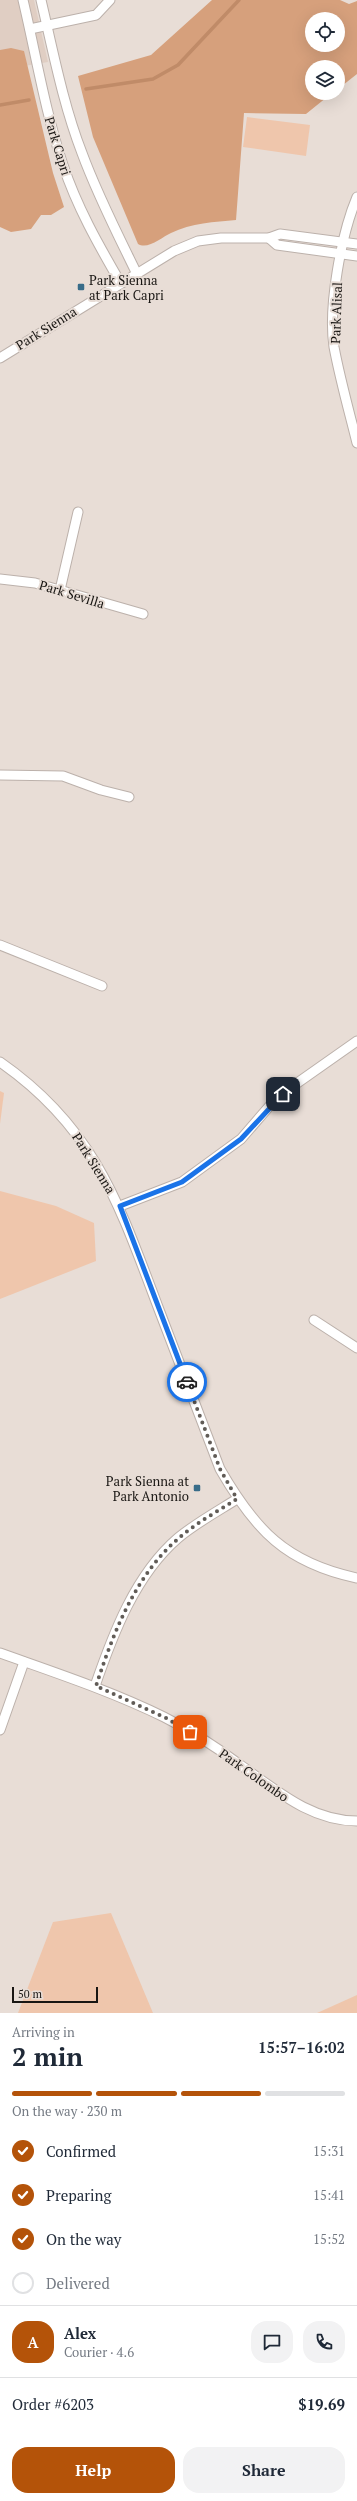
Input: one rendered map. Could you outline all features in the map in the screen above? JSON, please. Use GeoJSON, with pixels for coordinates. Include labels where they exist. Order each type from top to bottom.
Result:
{"type":"FeatureCollection","features":[{"type":"Feature","properties":{"kind":"street","name":"Park Capri"},"geometry":{"type":"LineString","coordinates":[[23,0],[46,108],[63,165],[82,215],[120,282]]}},
{"type":"Feature","properties":{"kind":"street","name":"Park Capri"},"geometry":{"type":"LineString","coordinates":[[41,0],[67,108],[81,152],[98,195],[136,272]]}},
{"type":"Feature","properties":{"kind":"street"},"geometry":{"type":"LineString","coordinates":[[30,29],[96,15],[110,0]]}},
{"type":"Feature","properties":{"kind":"street","name":"Park Alisal"},"geometry":{"type":"LineString","coordinates":[[357,197],[342,242],[334,304],[334,346],[357,443]]}},
{"type":"Feature","properties":{"kind":"street","name":"Park Sienna"},"geometry":{"type":"LineString","coordinates":[[0,358],[136,272],[174,251],[198,241],[221,238],[269,238],[280,234],[357,244]]}},
{"type":"Feature","properties":{"kind":"street","name":"Park Sienna"},"geometry":{"type":"LineString","coordinates":[[269,238],[277,244],[357,256]]}},
{"type":"Feature","properties":{"kind":"street"},"geometry":{"type":"LineString","coordinates":[[60,590],[78,512]]}},
{"type":"Feature","properties":{"kind":"street","name":"Park Sevilla"},"geometry":{"type":"LineString","coordinates":[[0,579],[35,582],[144,614]]}},
{"type":"Feature","properties":{"kind":"street"},"geometry":{"type":"LineString","coordinates":[[0,775],[63,776],[101,790],[129,797]]}},
{"type":"Feature","properties":{"kind":"street"},"geometry":{"type":"LineString","coordinates":[[0,945],[102,986]]}},
{"type":"Feature","properties":{"kind":"street"},"geometry":{"type":"LineString","coordinates":[[120,1206],[182,1182],[241,1139],[273,1102],[357,1041]]}},
{"type":"Feature","properties":{"kind":"street","name":"Park Sienna"},"geometry":{"type":"LineString","coordinates":[[0,1062],[39,1093],[69,1123],[96,1161],[120,1206],[220,1469],[237,1499],[258,1525],[275,1541],[298,1557],[333,1573],[357,1578]]}},
{"type":"Feature","properties":{"kind":"street"},"geometry":{"type":"LineString","coordinates":[[314,1320],[357,1348]]}},
{"type":"Feature","properties":{"kind":"street"},"geometry":{"type":"LineString","coordinates":[[96,1686],[118,1628],[135,1593],[156,1562],[178,1538],[237,1499]]}},
{"type":"Feature","properties":{"kind":"street","name":"Park Colombo"},"geometry":{"type":"LineString","coordinates":[[0,1653],[96,1686],[166,1718],[226,1754],[293,1802],[318,1814],[345,1821],[357,1821]]}},
{"type":"Feature","properties":{"kind":"street"},"geometry":{"type":"LineString","coordinates":[[0,1730],[24,1662]]}},
{"type":"Feature","properties":{"kind":"shaded area"},"geometry":{"type":"Polygon","coordinates":[[[0,0],[34,0],[48,62],[0,70],[0,0]]]}},
{"type":"Feature","properties":{"kind":"shaded area"},"geometry":{"type":"Polygon","coordinates":[[[212,0],[340,0],[349,4],[357,1],[357,74],[345,83],[345,60],[305,60],[305,100],[323,100],[306,114],[244,113],[236,220],[187,227],[171,233],[150,244],[138,244],[93,137],[78,76],[151,55],[212,0]]]}},
{"type":"Feature","properties":{"kind":"shaded area"},"geometry":{"type":"Polygon","coordinates":[[[11,48],[24,51],[53,173],[64,207],[51,215],[41,215],[31,229],[11,232],[0,227],[0,50],[11,48]]]}},
{"type":"Feature","properties":{"kind":"shaded area"},"geometry":{"type":"Polygon","coordinates":[[[247,117],[310,125],[306,156],[243,147],[247,117]]]}},
{"type":"Feature","properties":{"kind":"shaded area"},"geometry":{"type":"Polygon","coordinates":[[[0,1091],[4,1093],[0,1124],[0,1091]]]}},
{"type":"Feature","properties":{"kind":"shaded area"},"geometry":{"type":"Polygon","coordinates":[[[0,1191],[56,1206],[94,1223],[96,1261],[0,1299],[0,1191]]]}},
{"type":"Feature","properties":{"kind":"shaded area"},"geometry":{"type":"Polygon","coordinates":[[[111,1913],[153,2013],[18,2013],[53,1922],[111,1913]]]}},
{"type":"Feature","properties":{"kind":"shaded area"},"geometry":{"type":"Polygon","coordinates":[[[357,1995],[357,2013],[317,2013],[357,1995]]]}},
{"type":"Feature","properties":{"kind":"waterway"},"geometry":{"type":"LineString","coordinates":[[86,89],[153,79],[178,65],[239,0]]}},
{"type":"Feature","properties":{"kind":"waterway"},"geometry":{"type":"LineString","coordinates":[[0,105],[29,100]]}},
{"type":"Feature","properties":{"kind":"way so far"},"geometry":{"type":"LineString","coordinates":[[187,1382],[220,1469],[237,1499],[178,1538],[156,1562],[135,1593],[118,1628],[96,1686],[166,1718],[190,1732]]}},
{"type":"Feature","properties":{"kind":"place","name":"Park Sienna at Park Capri"},"geometry":{"type":"Point","coordinates":[81,287]}},
{"type":"Feature","properties":{"kind":"place","name":"Park Sienna at Park Antonio"},"geometry":{"type":"Point","coordinates":[197,1488]}},
{"type":"Feature","properties":{"kind":"route"},"geometry":{"type":"LineString","coordinates":[[187,1382],[120,1206],[182,1182],[241,1139],[273,1102],[283,1094]]}}]}
